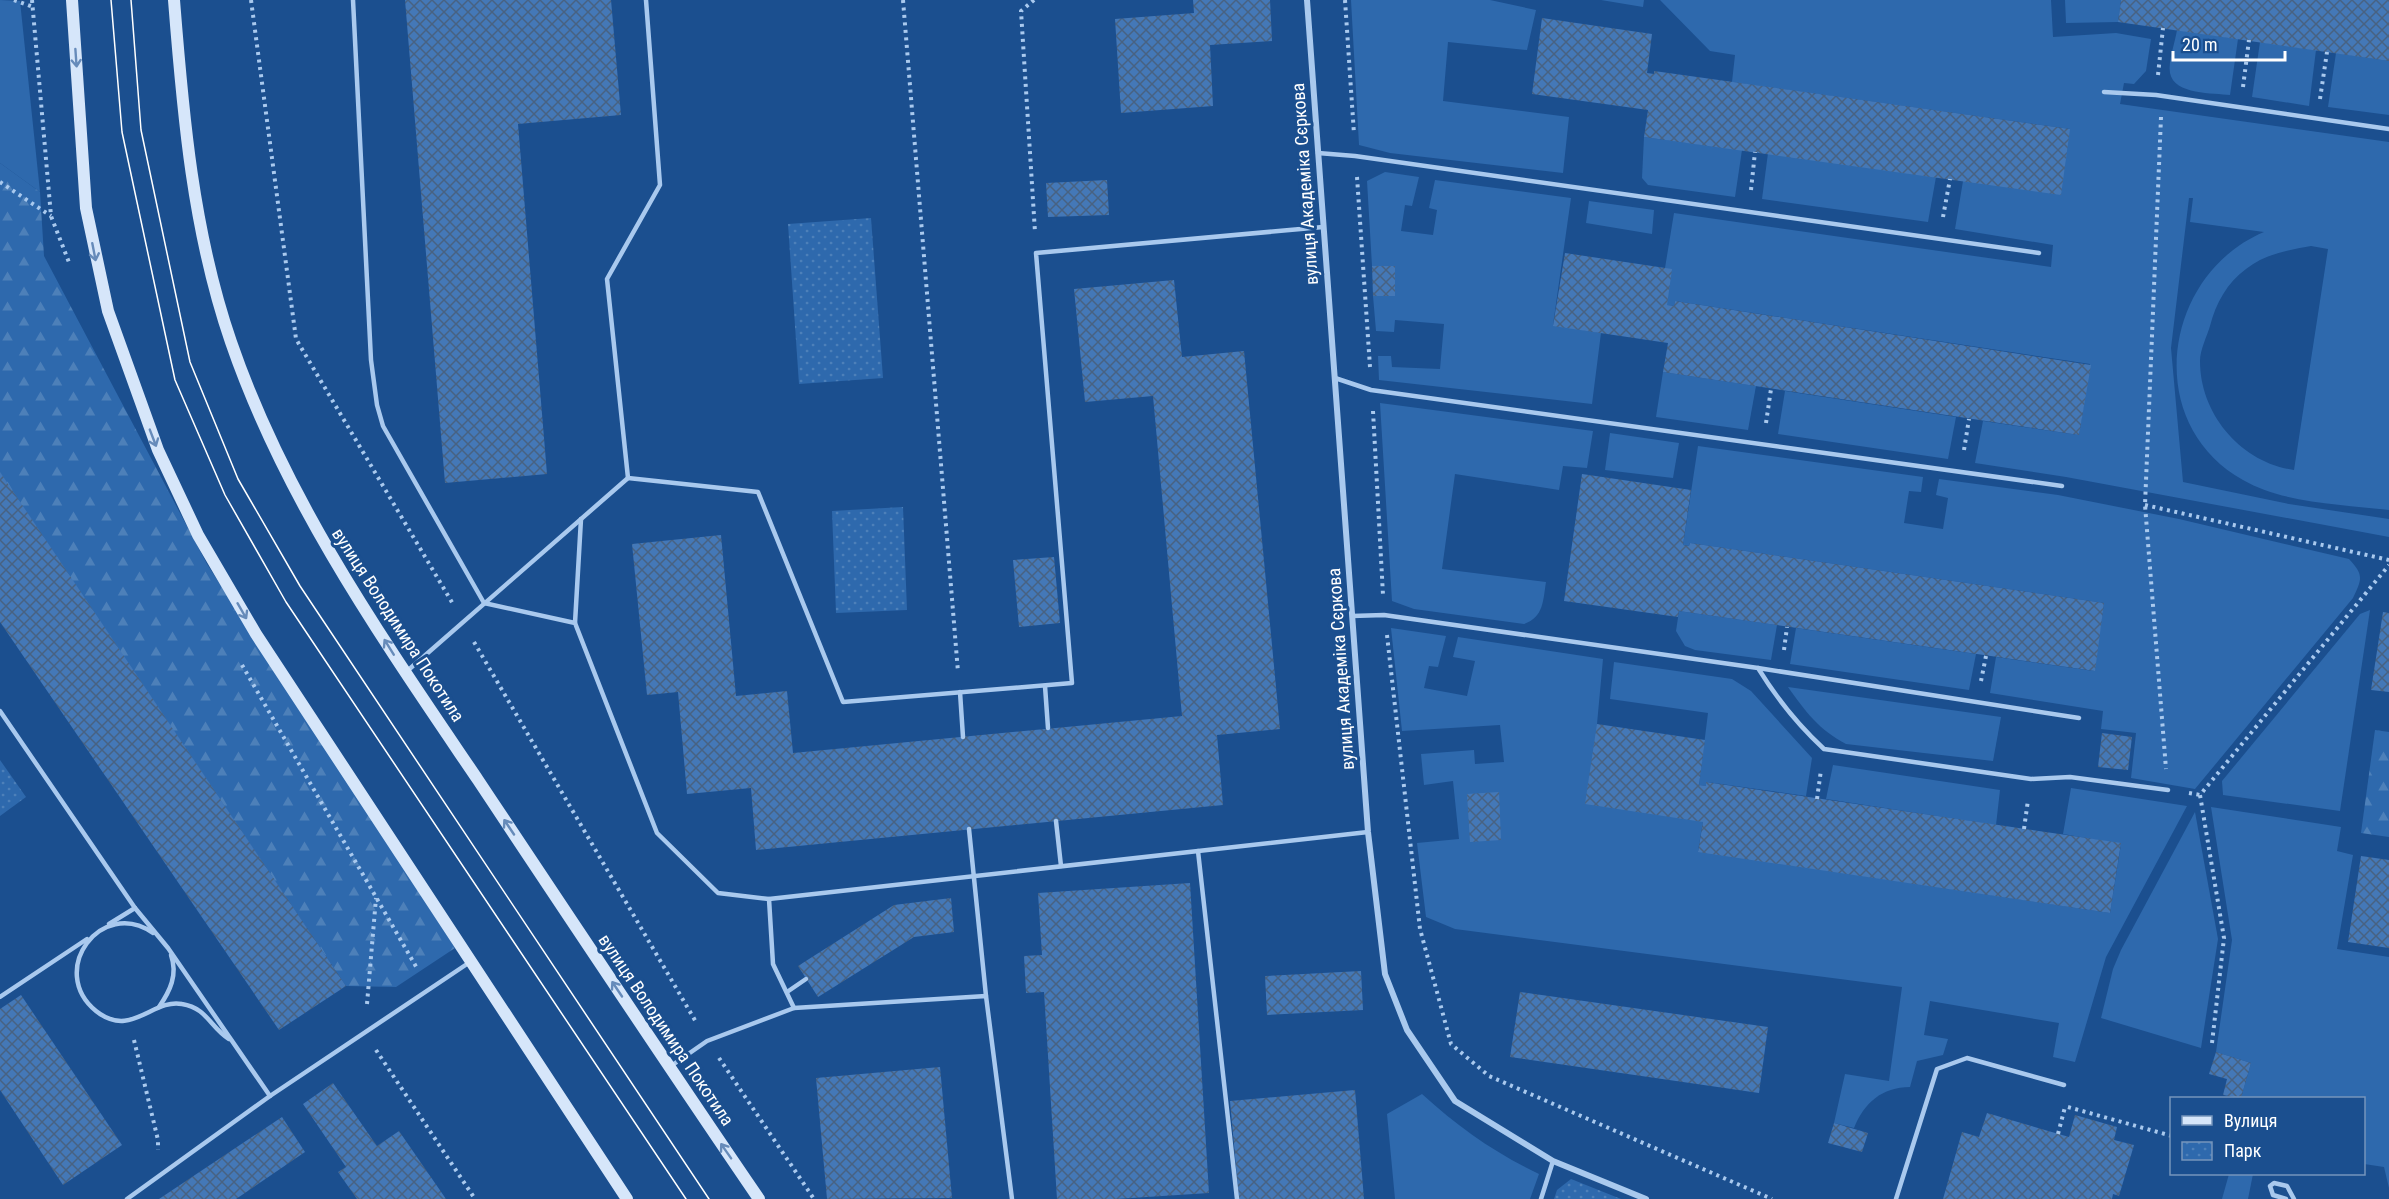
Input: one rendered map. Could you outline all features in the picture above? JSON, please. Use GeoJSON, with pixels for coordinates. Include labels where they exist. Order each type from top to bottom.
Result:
{"type":"FeatureCollection","features":[{"type":"Feature","properties":{"kind":"street"},"geometry":{"type":"LineString","coordinates":[[72,0],[88,219],[108,311],[158,450],[198,535],[256,634],[627,1199]]}},
{"type":"Feature","properties":{"kind":"street","name":"вулиця Володимира Покотила"},"geometry":{"type":"LineString","coordinates":[[174,0],[183,113],[210,272],[231,341],[266,434],[305,511],[405,673],[759,1199]]}},
{"type":"Feature","properties":{"kind":"street","name":"вулиця Академіка Сєркова"},"geometry":{"type":"LineString","coordinates":[[1307,0],[1368,832],[1385,974],[1407,1030],[1455,1101],[1553,1161],[1646,1199]]}},
{"type":"Feature","properties":{"kind":"lane"},"geometry":{"type":"LineString","coordinates":[[352,0],[371,360],[377,405],[393,444],[484,603],[575,623]]}},
{"type":"Feature","properties":{"kind":"lane"},"geometry":{"type":"LineString","coordinates":[[628,478],[607,279],[660,185],[646,0]]}},
{"type":"Feature","properties":{"kind":"lane"},"geometry":{"type":"LineString","coordinates":[[2104,92],[2156,95],[2389,129]]}},
{"type":"Feature","properties":{"kind":"lane"},"geometry":{"type":"LineString","coordinates":[[1318,153],[1355,156],[2039,253]]}},
{"type":"Feature","properties":{"kind":"lane"},"geometry":{"type":"LineString","coordinates":[[405,673],[628,478],[759,492],[843,702],[1071,683],[1036,253],[1323,226]]}},
{"type":"Feature","properties":{"kind":"lane"},"geometry":{"type":"LineString","coordinates":[[1335,378],[1371,390],[2062,486]]}},
{"type":"Feature","properties":{"kind":"lane"},"geometry":{"type":"LineString","coordinates":[[581,519],[575,623],[657,833],[718,893],[769,899],[1368,832]]}},
{"type":"Feature","properties":{"kind":"lane"},"geometry":{"type":"LineString","coordinates":[[1352,616],[1384,615],[1758,668],[2079,718]]}},
{"type":"Feature","properties":{"kind":"lane"},"geometry":{"type":"LineString","coordinates":[[1758,668],[1798,726],[1824,749],[2031,779],[2070,777],[2168,790]]}},
{"type":"Feature","properties":{"kind":"lane"},"geometry":{"type":"LineString","coordinates":[[1045,686],[1048,728]]}},
{"type":"Feature","properties":{"kind":"lane"},"geometry":{"type":"LineString","coordinates":[[960,692],[963,737]]}},
{"type":"Feature","properties":{"kind":"lane"},"geometry":{"type":"LineString","coordinates":[[0,711],[135,908],[168,948],[270,1096]]}},
{"type":"Feature","properties":{"kind":"lane"},"geometry":{"type":"LineString","coordinates":[[1056,821],[1061,866]]}},
{"type":"Feature","properties":{"kind":"lane"},"geometry":{"type":"LineString","coordinates":[[969,830],[986,996],[1012,1199]]}},
{"type":"Feature","properties":{"kind":"lane"},"geometry":{"type":"LineString","coordinates":[[1198,851],[1237,1199]]}},
{"type":"Feature","properties":{"kind":"lane"},"geometry":{"type":"LineString","coordinates":[[769,899],[773,964],[794,1008]]}},
{"type":"Feature","properties":{"kind":"lane"},"geometry":{"type":"LineString","coordinates":[[0,997],[135,908]]}},
{"type":"Feature","properties":{"kind":"lane"},"geometry":{"type":"LineString","coordinates":[[157,935],[145,927],[129,923],[114,924],[99,930],[87,941],[79,955],[76,971],[79,987],[86,1002],[98,1013],[114,1019],[129,1020],[145,1016],[170,1003],[194,1008],[207,1015],[222,1034],[231,1040]]}},
{"type":"Feature","properties":{"kind":"lane"},"geometry":{"type":"LineString","coordinates":[[159,1007],[168,994],[173,979],[173,963],[168,948]]}},
{"type":"Feature","properties":{"kind":"lane"},"geometry":{"type":"LineString","coordinates":[[127,1199],[270,1096],[471,962]]}},
{"type":"Feature","properties":{"kind":"lane"},"geometry":{"type":"LineString","coordinates":[[787,992],[806,979]]}},
{"type":"Feature","properties":{"kind":"lane"},"geometry":{"type":"LineString","coordinates":[[669,1067],[707,1041],[794,1008],[986,996]]}},
{"type":"Feature","properties":{"kind":"lane"},"geometry":{"type":"LineString","coordinates":[[1896,1199],[1937,1069],[1967,1058],[2064,1085]]}},
{"type":"Feature","properties":{"kind":"lane"},"geometry":{"type":"LineString","coordinates":[[1541,1199],[1553,1161]]}},
{"type":"Feature","properties":{"kind":"lane"},"geometry":{"type":"LineString","coordinates":[[2286,1199],[2272,1195],[2270,1186],[2274,1183],[2288,1186],[2294,1199]]}},
{"type":"Feature","properties":{"kind":"path"},"geometry":{"type":"LineString","coordinates":[[14,0],[33,7]]}},
{"type":"Feature","properties":{"kind":"path"},"geometry":{"type":"LineString","coordinates":[[903,0],[960,692]]}},
{"type":"Feature","properties":{"kind":"path"},"geometry":{"type":"LineString","coordinates":[[1034,0],[1021,11],[1036,253]]}},
{"type":"Feature","properties":{"kind":"path"},"geometry":{"type":"LineString","coordinates":[[1345,0],[1384,615],[1420,929],[1451,1044],[1490,1076],[1772,1199]]}},
{"type":"Feature","properties":{"kind":"path"},"geometry":{"type":"LineString","coordinates":[[2156,95],[2163,28]]}},
{"type":"Feature","properties":{"kind":"path"},"geometry":{"type":"LineString","coordinates":[[2241,108],[2249,40]]}},
{"type":"Feature","properties":{"kind":"path"},"geometry":{"type":"LineString","coordinates":[[2318,118],[2326,52]]}},
{"type":"Feature","properties":{"kind":"path"},"geometry":{"type":"LineString","coordinates":[[2162,96],[2145,505],[2168,790],[2200,795]]}},
{"type":"Feature","properties":{"kind":"path"},"geometry":{"type":"LineString","coordinates":[[1748,211],[1755,152]]}},
{"type":"Feature","properties":{"kind":"path"},"geometry":{"type":"LineString","coordinates":[[1940,239],[1950,179]]}},
{"type":"Feature","properties":{"kind":"path"},"geometry":{"type":"LineString","coordinates":[[0,182],[51,216]]}},
{"type":"Feature","properties":{"kind":"path"},"geometry":{"type":"LineString","coordinates":[[1762,444],[1771,389]]}},
{"type":"Feature","properties":{"kind":"path"},"geometry":{"type":"LineString","coordinates":[[1960,472],[1969,419]]}},
{"type":"Feature","properties":{"kind":"path"},"geometry":{"type":"LineString","coordinates":[[2145,505],[2389,560]]}},
{"type":"Feature","properties":{"kind":"path"},"geometry":{"type":"LineString","coordinates":[[2211,1043],[2224,938],[2200,795],[2389,565]]}},
{"type":"Feature","properties":{"kind":"path"},"geometry":{"type":"LineString","coordinates":[[1817,799],[1824,749]]}},
{"type":"Feature","properties":{"kind":"path"},"geometry":{"type":"LineString","coordinates":[[2024,829],[2031,779]]}},
{"type":"Feature","properties":{"kind":"path"},"geometry":{"type":"LineString","coordinates":[[376,897],[365,1033],[475,1199]]}},
{"type":"Feature","properties":{"kind":"path"},"geometry":{"type":"LineString","coordinates":[[129,1020],[158,1140],[157,1160],[144,1186]]}},
{"type":"Feature","properties":{"kind":"green space"},"geometry":{"type":"Polygon","coordinates":[[[0,0],[20,1],[40,192],[0,163],[0,0]]]}},
{"type":"Feature","properties":{"kind":"green space"},"geometry":{"type":"Polygon","coordinates":[[[1351,0],[1490,0],[1536,10],[1527,50],[1448,42],[1443,101],[1569,117],[1563,173],[1390,153],[1359,145],[1351,0]]]}},
{"type":"Feature","properties":{"kind":"green space"},"geometry":{"type":"Polygon","coordinates":[[[1601,0],[1644,0],[1643,7],[1601,0]]]}},
{"type":"Feature","properties":{"kind":"green space"},"geometry":{"type":"Polygon","coordinates":[[[1660,0],[2051,0],[2053,37],[2116,33],[2151,39],[2146,71],[2134,84],[2124,83],[2120,104],[2389,142],[2389,510],[2314,502],[2259,488],[2243,480],[2211,455],[2189,424],[2178,388],[2177,351],[2186,315],[2203,281],[2230,253],[2264,232],[2190,222],[2193,198],[2189,198],[2171,348],[2183,482],[2289,504],[2389,519],[2389,537],[2066,477],[1975,463],[1983,421],[2079,435],[2090,364],[1675,301],[1674,306],[1667,305],[1665,268],[1674,213],[2051,267],[2053,245],[1955,229],[1963,181],[2070,129],[1732,82],[1735,55],[1710,51],[1660,0]],[[2311,246],[2277,253],[2253,264],[2239,275],[2219,302],[2200,357],[2202,381],[2207,400],[2227,433],[2257,458],[2275,466],[2294,470],[2328,249],[2311,246]]]}},
{"type":"Feature","properties":{"kind":"green space"},"geometry":{"type":"Polygon","coordinates":[[[2065,0],[2121,0],[2118,22],[2066,23],[2065,0]]]}},
{"type":"Feature","properties":{"kind":"green space"},"geometry":{"type":"Polygon","coordinates":[[[2177,30],[2238,39],[2230,95],[2196,92],[2173,80],[2170,63],[2177,30]]]}},
{"type":"Feature","properties":{"kind":"green space"},"geometry":{"type":"Polygon","coordinates":[[[2260,42],[2316,50],[2309,106],[2252,97],[2260,42]]]}},
{"type":"Feature","properties":{"kind":"green space"},"geometry":{"type":"Polygon","coordinates":[[[2336,53],[2389,61],[2389,115],[2328,107],[2336,53]]]}},
{"type":"Feature","properties":{"kind":"green space"},"geometry":{"type":"Polygon","coordinates":[[[1644,137],[1742,150],[1735,197],[1648,185],[1642,178],[1644,137]]]}},
{"type":"Feature","properties":{"kind":"green space"},"geometry":{"type":"Polygon","coordinates":[[[1768,153],[1936,177],[1928,222],[1762,199],[1768,153]]]}},
{"type":"Feature","properties":{"kind":"green space"},"geometry":{"type":"Polygon","coordinates":[[[0,163],[40,192],[44,256],[207,564],[455,948],[396,987],[346,986],[0,474],[0,163]]]}},
{"type":"Feature","properties":{"kind":"green space"},"geometry":{"type":"Polygon","coordinates":[[[1385,172],[1419,177],[1412,206],[1405,205],[1401,231],[1433,235],[1437,210],[1429,208],[1435,180],[1571,198],[1553,325],[1601,333],[1592,404],[1379,380],[1378,356],[1391,356],[1392,367],[1440,369],[1444,324],[1395,320],[1394,332],[1376,331],[1373,296],[1395,296],[1395,266],[1372,266],[1367,181],[1385,172]]]}},
{"type":"Feature","properties":{"kind":"green space"},"geometry":{"type":"Polygon","coordinates":[[[1589,201],[1654,210],[1652,234],[1586,223],[1589,201]]]}},
{"type":"Feature","properties":{"kind":"green space"},"geometry":{"type":"Polygon","coordinates":[[[871,218],[883,378],[799,384],[788,224],[871,218]]]}},
{"type":"Feature","properties":{"kind":"green space"},"geometry":{"type":"Polygon","coordinates":[[[1663,372],[1756,386],[1748,430],[1656,417],[1663,372]]]}},
{"type":"Feature","properties":{"kind":"green space"},"geometry":{"type":"Polygon","coordinates":[[[1785,391],[1956,417],[1948,459],[1778,434],[1785,391]]]}},
{"type":"Feature","properties":{"kind":"green space"},"geometry":{"type":"Polygon","coordinates":[[[1380,403],[1593,431],[1587,468],[1563,466],[1559,490],[1455,474],[1442,569],[1546,582],[1541,607],[1531,621],[1524,624],[1414,609],[1392,601],[1380,403]]]}},
{"type":"Feature","properties":{"kind":"green space"},"geometry":{"type":"Polygon","coordinates":[[[1610,433],[1679,443],[1673,478],[1605,470],[1610,433]]]}},
{"type":"Feature","properties":{"kind":"green space"},"geometry":{"type":"Polygon","coordinates":[[[1698,446],[1923,477],[1921,492],[1909,491],[1904,523],[1943,529],[1948,498],[1936,495],[1939,479],[2058,495],[2179,519],[2349,559],[2359,573],[2360,582],[2353,598],[2195,789],[2131,778],[2136,733],[2101,729],[2103,711],[1990,693],[1996,657],[2094,671],[2104,603],[1690,543],[1689,546],[1683,545],[1698,446]]]}},
{"type":"Feature","properties":{"kind":"green space"},"geometry":{"type":"Polygon","coordinates":[[[903,507],[907,610],[836,613],[832,511],[903,507]]]}},
{"type":"Feature","properties":{"kind":"green space"},"geometry":{"type":"Polygon","coordinates":[[[2370,610],[2340,811],[2223,795],[2222,781],[2360,614],[2370,610]]]}},
{"type":"Feature","properties":{"kind":"green space"},"geometry":{"type":"Polygon","coordinates":[[[1679,611],[1777,625],[1771,660],[1695,650],[1685,646],[1676,631],[1679,611]]]}},
{"type":"Feature","properties":{"kind":"green space"},"geometry":{"type":"Polygon","coordinates":[[[1391,628],[1446,636],[1438,667],[1429,666],[1424,688],[1467,696],[1475,661],[1453,657],[1458,637],[1603,659],[1597,724],[1703,822],[1698,851],[2110,913],[2121,844],[2063,834],[2071,788],[2187,806],[2106,957],[2075,1062],[2053,1057],[2059,1023],[1930,1001],[1924,1035],[1948,1039],[1943,1055],[1917,1061],[1910,1087],[1891,1090],[1875,1098],[1863,1111],[1854,1128],[1834,1123],[1845,1074],[1889,1081],[1902,987],[1455,929],[1426,917],[1417,843],[1459,839],[1453,781],[1424,785],[1421,754],[1474,750],[1475,764],[1504,762],[1500,725],[1402,731],[1391,628]]]}},
{"type":"Feature","properties":{"kind":"green space"},"geometry":{"type":"Polygon","coordinates":[[[1796,628],[1976,654],[1969,690],[1790,664],[1796,628]]]}},
{"type":"Feature","properties":{"kind":"green space"},"geometry":{"type":"Polygon","coordinates":[[[1614,662],[1732,679],[1751,691],[1812,758],[1806,796],[1707,782],[1706,786],[1699,785],[1708,713],[1610,699],[1614,662]]]}},
{"type":"Feature","properties":{"kind":"green space"},"geometry":{"type":"Polygon","coordinates":[[[1788,687],[2001,717],[1993,761],[1846,744],[1828,733],[1813,719],[1788,687]]]}},
{"type":"Feature","properties":{"kind":"green space"},"geometry":{"type":"Polygon","coordinates":[[[2375,730],[2389,732],[2389,837],[2361,833],[2375,730]]]}},
{"type":"Feature","properties":{"kind":"green space"},"geometry":{"type":"Polygon","coordinates":[[[0,760],[26,797],[0,816],[0,760]]]}},
{"type":"Feature","properties":{"kind":"green space"},"geometry":{"type":"Polygon","coordinates":[[[1833,765],[2000,790],[1996,825],[1826,799],[1833,765]]]}},
{"type":"Feature","properties":{"kind":"green space"},"geometry":{"type":"Polygon","coordinates":[[[2211,807],[2341,827],[2337,851],[2353,855],[2337,949],[2389,957],[2389,1188],[2384,1167],[2365,1164],[2365,1097],[2241,1097],[2251,1063],[2216,1052],[2232,940],[2211,807]]]}},
{"type":"Feature","properties":{"kind":"green space"},"geometry":{"type":"Polygon","coordinates":[[[2195,812],[2218,939],[2201,1048],[2101,1018],[2113,969],[2121,950],[2195,812]]]}},
{"type":"Feature","properties":{"kind":"green space"},"geometry":{"type":"Polygon","coordinates":[[[1422,1094],[1478,1139],[1539,1174],[1530,1199],[1395,1199],[1387,1114],[1422,1094]]]}},
{"type":"Feature","properties":{"kind":"green space"},"geometry":{"type":"Polygon","coordinates":[[[2229,1175],[2253,1175],[2248,1199],[2222,1199],[2229,1175]]]}},
{"type":"Feature","properties":{"kind":"green space"},"geometry":{"type":"Polygon","coordinates":[[[1571,1179],[1621,1199],[1554,1199],[1557,1190],[1571,1179]]]}},
{"type":"Feature","properties":{"kind":"building"},"geometry":{"type":"Polygon","coordinates":[[[405,0],[611,0],[621,115],[518,124],[547,474],[445,483],[405,0]]]}},
{"type":"Feature","properties":{"kind":"building"},"geometry":{"type":"Polygon","coordinates":[[[1193,0],[1270,0],[1272,41],[1210,45],[1213,106],[1121,113],[1115,19],[1194,13],[1193,0]]]}},
{"type":"Feature","properties":{"kind":"building"},"geometry":{"type":"Polygon","coordinates":[[[2121,0],[2389,0],[2389,61],[2118,22],[2121,0]]]}},
{"type":"Feature","properties":{"kind":"building"},"geometry":{"type":"Polygon","coordinates":[[[1542,18],[1652,34],[1647,73],[1654,74],[1654,71],[2070,129],[2061,195],[1644,137],[1648,110],[1532,94],[1542,18]]]}},
{"type":"Feature","properties":{"kind":"building"},"geometry":{"type":"Polygon","coordinates":[[[1107,180],[1109,215],[1048,217],[1046,183],[1107,180]]]}},
{"type":"Feature","properties":{"kind":"building"},"geometry":{"type":"Polygon","coordinates":[[[1565,253],[1672,269],[1667,305],[1674,306],[1675,301],[2091,365],[2079,435],[1663,372],[1668,343],[1553,326],[1565,253]]]}},
{"type":"Feature","properties":{"kind":"building"},"geometry":{"type":"Polygon","coordinates":[[[1372,266],[1395,266],[1395,296],[1373,296],[1372,266]]]}},
{"type":"Feature","properties":{"kind":"building"},"geometry":{"type":"Polygon","coordinates":[[[1174,280],[1182,357],[1244,351],[1280,729],[1217,735],[1223,805],[756,850],[751,788],[687,794],[678,692],[647,695],[632,544],[721,535],[736,696],[787,691],[793,753],[1182,716],[1153,396],[1085,402],[1074,289],[1174,280]]]}},
{"type":"Feature","properties":{"kind":"building"},"geometry":{"type":"Polygon","coordinates":[[[0,472],[346,986],[279,1030],[0,622],[0,472]]]}},
{"type":"Feature","properties":{"kind":"building"},"geometry":{"type":"Polygon","coordinates":[[[1582,474],[1691,490],[1683,545],[1689,546],[1690,543],[2104,603],[2095,671],[1679,611],[1678,617],[1564,601],[1582,474]]]}},
{"type":"Feature","properties":{"kind":"building"},"geometry":{"type":"Polygon","coordinates":[[[1054,557],[1060,623],[1019,627],[1013,560],[1054,557]]]}},
{"type":"Feature","properties":{"kind":"building"},"geometry":{"type":"Polygon","coordinates":[[[2383,612],[2389,613],[2389,692],[2371,690],[2383,612]]]}},
{"type":"Feature","properties":{"kind":"building"},"geometry":{"type":"Polygon","coordinates":[[[1597,724],[1705,740],[1699,785],[1706,786],[1706,782],[2121,843],[2110,913],[1698,852],[1703,822],[1585,804],[1597,724]]]}},
{"type":"Feature","properties":{"kind":"building"},"geometry":{"type":"Polygon","coordinates":[[[2102,733],[2132,737],[2128,770],[2098,767],[2102,733]]]}},
{"type":"Feature","properties":{"kind":"building"},"geometry":{"type":"Polygon","coordinates":[[[1499,792],[1501,840],[1470,842],[1467,794],[1499,792]]]}},
{"type":"Feature","properties":{"kind":"building"},"geometry":{"type":"Polygon","coordinates":[[[2361,856],[2389,860],[2389,948],[2348,942],[2361,856]]]}},
{"type":"Feature","properties":{"kind":"building"},"geometry":{"type":"Polygon","coordinates":[[[1190,883],[1209,1193],[1116,1199],[1057,1199],[1044,992],[1026,993],[1024,956],[1042,955],[1038,893],[1190,883]]]}},
{"type":"Feature","properties":{"kind":"building"},"geometry":{"type":"Polygon","coordinates":[[[951,898],[954,932],[914,937],[818,997],[798,966],[894,905],[951,898]]]}},
{"type":"Feature","properties":{"kind":"building"},"geometry":{"type":"Polygon","coordinates":[[[1361,971],[1363,1010],[1267,1015],[1265,976],[1361,971]]]}},
{"type":"Feature","properties":{"kind":"building"},"geometry":{"type":"Polygon","coordinates":[[[1520,992],[1768,1027],[1759,1093],[1510,1057],[1520,992]]]}},
{"type":"Feature","properties":{"kind":"building"},"geometry":{"type":"Polygon","coordinates":[[[21,995],[122,1145],[63,1185],[0,1090],[0,1009],[21,995]]]}},
{"type":"Feature","properties":{"kind":"building"},"geometry":{"type":"Polygon","coordinates":[[[2216,1052],[2251,1063],[2241,1097],[2223,1095],[2227,1079],[2209,1074],[2216,1052]]]}},
{"type":"Feature","properties":{"kind":"building"},"geometry":{"type":"Polygon","coordinates":[[[940,1067],[952,1198],[827,1199],[816,1078],[940,1067]]]}},
{"type":"Feature","properties":{"kind":"building"},"geometry":{"type":"Polygon","coordinates":[[[333,1083],[377,1146],[399,1131],[446,1199],[357,1199],[338,1172],[346,1167],[303,1104],[333,1083]]]}},
{"type":"Feature","properties":{"kind":"building"},"geometry":{"type":"Polygon","coordinates":[[[1355,1090],[1364,1199],[1239,1199],[1230,1101],[1355,1090]]]}},
{"type":"Feature","properties":{"kind":"building"},"geometry":{"type":"Polygon","coordinates":[[[1987,1113],[2069,1137],[2075,1115],[2117,1127],[2114,1140],[2134,1145],[2119,1196],[2113,1194],[2112,1199],[1943,1199],[1962,1132],[1979,1137],[1987,1113]]]}},
{"type":"Feature","properties":{"kind":"building"},"geometry":{"type":"Polygon","coordinates":[[[282,1117],[305,1152],[236,1199],[159,1199],[282,1117]]]}},
{"type":"Feature","properties":{"kind":"building"},"geometry":{"type":"Polygon","coordinates":[[[1834,1123],[1868,1133],[1862,1152],[1828,1143],[1834,1123]]]}},
{"type":"Feature","properties":{"kind":"tram line"},"geometry":{"type":"LineString","coordinates":[[111,0],[122,132],[175,380],[225,495],[286,602],[686,1199]]}},
{"type":"Feature","properties":{"kind":"tram line"},"geometry":{"type":"LineString","coordinates":[[131,0],[141,130],[190,362],[238,479],[300,586],[709,1199]]}}]}
